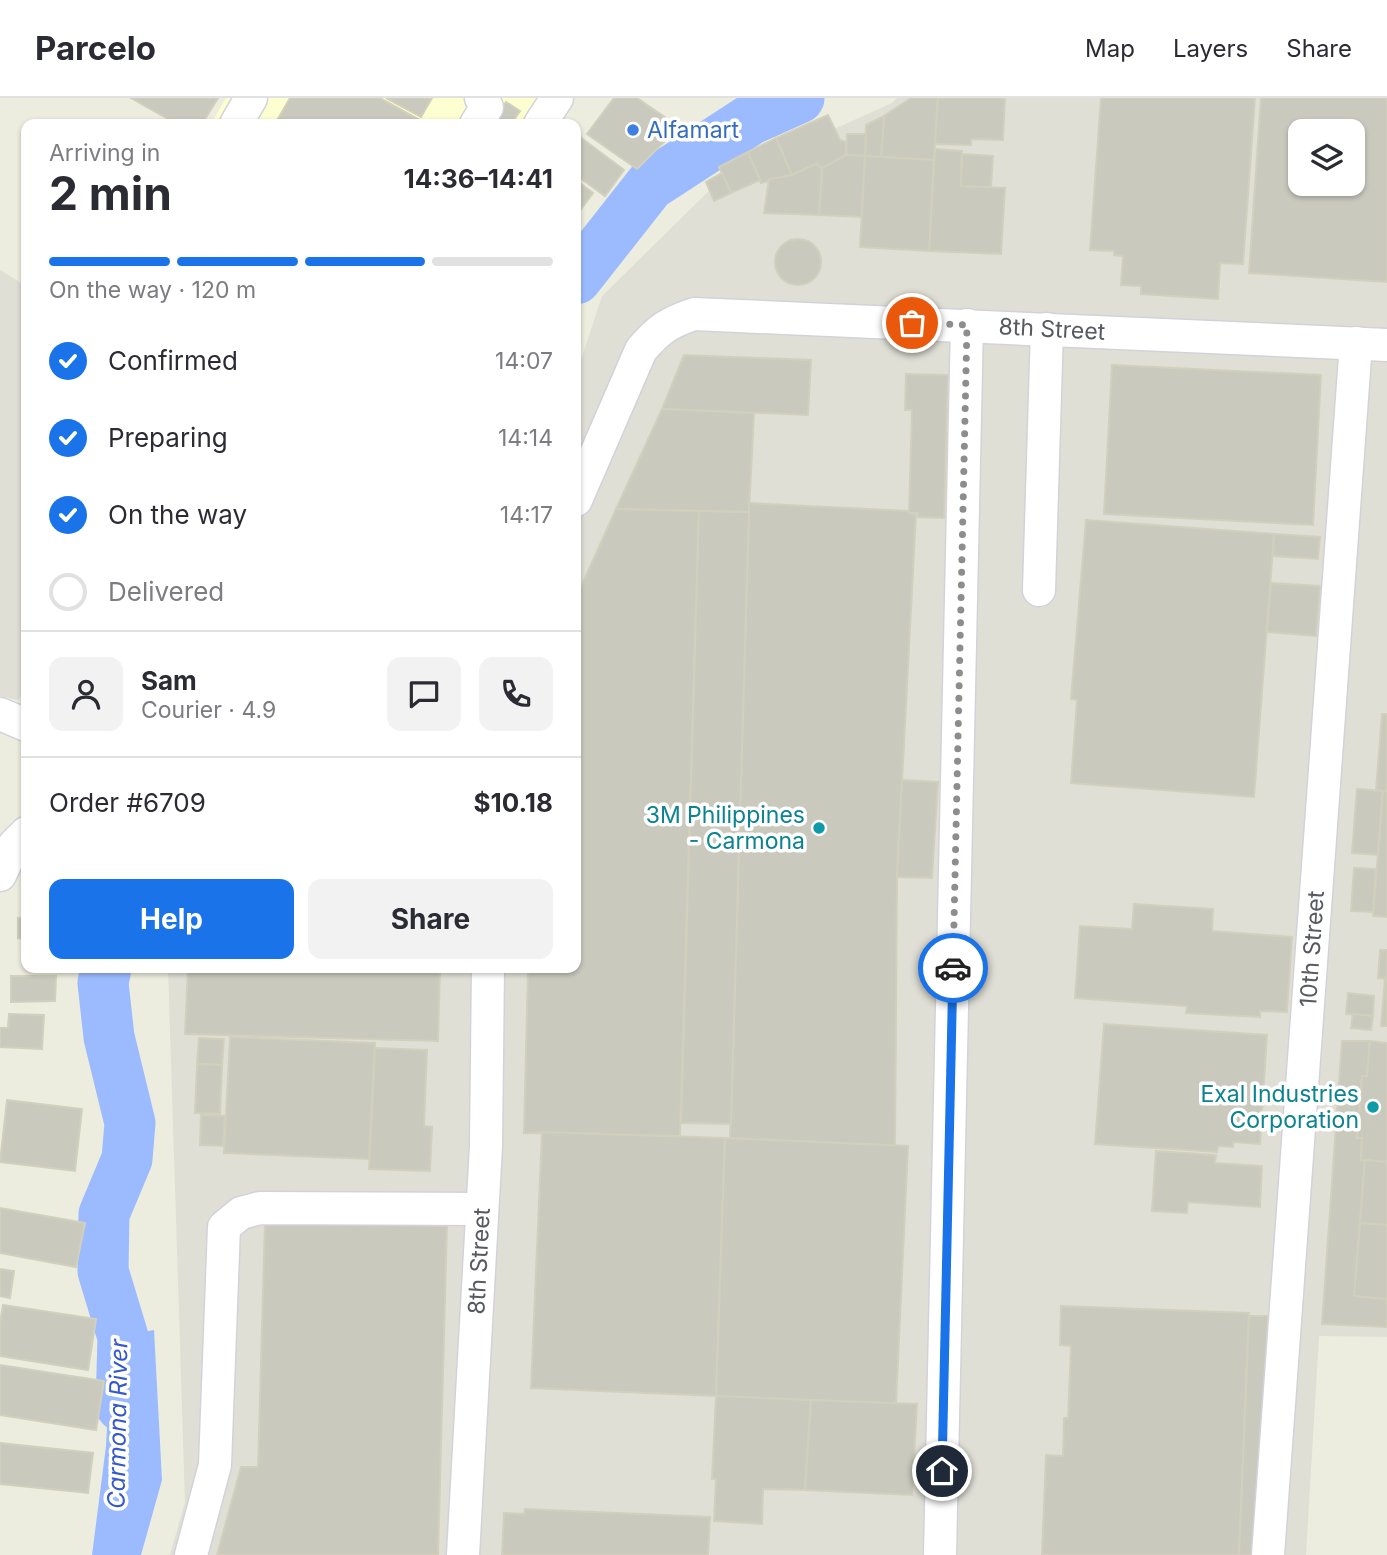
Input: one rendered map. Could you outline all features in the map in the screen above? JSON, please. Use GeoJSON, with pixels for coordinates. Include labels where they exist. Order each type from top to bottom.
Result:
{"type":"FeatureCollection","features":[{"type":"Feature","properties":{"kind":"street"},"geometry":{"type":"LineString","coordinates":[[239,119],[251,98]]}},
{"type":"Feature","properties":{"kind":"street"},"geometry":{"type":"LineString","coordinates":[[479,119],[487,107],[481,98]]}},
{"type":"Feature","properties":{"kind":"street"},"geometry":{"type":"LineString","coordinates":[[543,119],[557,98]]}},
{"type":"Feature","properties":{"kind":"street","name":"8th Street"},"geometry":{"type":"LineString","coordinates":[[581,488],[641,350],[655,333],[667,324],[694,314],[1372,344]]}},
{"type":"Feature","properties":{"kind":"street"},"geometry":{"type":"LineString","coordinates":[[940,1555],[967,325]]}},
{"type":"Feature","properties":{"kind":"street"},"geometry":{"type":"LineString","coordinates":[[1039,590],[1047,328]]}},
{"type":"Feature","properties":{"kind":"street","name":"10th Street"},"geometry":{"type":"LineString","coordinates":[[1268,1555],[1372,344]]}},
{"type":"Feature","properties":{"kind":"street"},"geometry":{"type":"LineString","coordinates":[[0,714],[21,723]]}},
{"type":"Feature","properties":{"kind":"street"},"geometry":{"type":"LineString","coordinates":[[0,875],[14,845],[21,838]]}},
{"type":"Feature","properties":{"kind":"street","name":"8th Street"},"geometry":{"type":"LineString","coordinates":[[463,1555],[486,1146],[488,973]]}},
{"type":"Feature","properties":{"kind":"street"},"geometry":{"type":"LineString","coordinates":[[191,1555],[215,1465],[224,1227],[241,1213],[260,1208],[482,1209]]}},
{"type":"Feature","properties":{"kind":"shaded area"},"geometry":{"type":"Polygon","coordinates":[[[226,98],[541,98],[528,119],[214,119],[226,98]]]}},
{"type":"Feature","properties":{"kind":"shaded area"},"geometry":{"type":"Polygon","coordinates":[[[897,98],[1387,98],[1387,1337],[1319,1336],[1306,1555],[170,1555],[185,1502],[168,973],[581,973],[581,360],[602,296],[719,181],[892,103],[897,98]]]}},
{"type":"Feature","properties":{"kind":"shaded area"},"geometry":{"type":"Polygon","coordinates":[[[0,270],[21,283],[21,696],[18,700],[0,696],[0,270]]]}},
{"type":"Feature","properties":{"kind":"water"},"geometry":{"type":"Polygon","coordinates":[[[154,1330],[162,1480],[141,1555],[92,1555],[106,1446],[112,1338],[154,1330]]]}},
{"type":"Feature","properties":{"kind":"building"},"geometry":{"type":"Polygon","coordinates":[[[131,98],[218,98],[205,119],[168,119],[131,98]]]}},
{"type":"Feature","properties":{"kind":"building"},"geometry":{"type":"Polygon","coordinates":[[[290,98],[380,98],[418,119],[278,119],[290,98]]]}},
{"type":"Feature","properties":{"kind":"building"},"geometry":{"type":"Polygon","coordinates":[[[386,98],[432,98],[421,117],[386,98]]]}},
{"type":"Feature","properties":{"kind":"building","name":"Alfamart"},"geometry":{"type":"Polygon","coordinates":[[[614,98],[637,98],[679,127],[637,169],[587,134],[614,98]]]}},
{"type":"Feature","properties":{"kind":"building"},"geometry":{"type":"Polygon","coordinates":[[[911,98],[938,98],[934,160],[881,157],[884,116],[911,98]]]}},
{"type":"Feature","properties":{"kind":"building"},"geometry":{"type":"Polygon","coordinates":[[[938,98],[1005,98],[1003,140],[971,139],[971,145],[935,144],[938,98]]]}},
{"type":"Feature","properties":{"kind":"building"},"geometry":{"type":"Polygon","coordinates":[[[1101,98],[1255,98],[1243,264],[1220,263],[1218,299],[1141,294],[1141,286],[1121,285],[1123,256],[1114,255],[1114,251],[1090,250],[1101,98]]]}},
{"type":"Feature","properties":{"kind":"building"},"geometry":{"type":"Polygon","coordinates":[[[1261,98],[1387,98],[1387,282],[1249,273],[1261,98]]]}},
{"type":"Feature","properties":{"kind":"building"},"geometry":{"type":"Polygon","coordinates":[[[506,102],[520,111],[514,119],[496,118],[506,102]]]}},
{"type":"Feature","properties":{"kind":"building"},"geometry":{"type":"Polygon","coordinates":[[[828,115],[840,140],[846,142],[846,155],[822,168],[816,164],[792,175],[776,138],[828,115]]]}},
{"type":"Feature","properties":{"kind":"building"},"geometry":{"type":"Polygon","coordinates":[[[884,116],[881,157],[865,156],[866,125],[884,116]]]}},
{"type":"Feature","properties":{"kind":"building"},"geometry":{"type":"Polygon","coordinates":[[[847,134],[866,134],[865,156],[846,155],[847,134]]]}},
{"type":"Feature","properties":{"kind":"building"},"geometry":{"type":"Polygon","coordinates":[[[581,138],[624,170],[605,196],[581,179],[581,138]]]}},
{"type":"Feature","properties":{"kind":"building"},"geometry":{"type":"Polygon","coordinates":[[[776,138],[792,175],[761,183],[748,152],[776,138]]]}},
{"type":"Feature","properties":{"kind":"building"},"geometry":{"type":"Polygon","coordinates":[[[935,149],[962,151],[961,186],[1005,188],[1001,254],[929,251],[935,149]]]}},
{"type":"Feature","properties":{"kind":"building"},"geometry":{"type":"Polygon","coordinates":[[[748,152],[760,180],[731,193],[719,167],[748,152]]]}},
{"type":"Feature","properties":{"kind":"building"},"geometry":{"type":"Polygon","coordinates":[[[962,154],[993,156],[991,187],[961,186],[962,154]]]}},
{"type":"Feature","properties":{"kind":"building"},"geometry":{"type":"Polygon","coordinates":[[[846,155],[865,156],[862,217],[819,215],[822,168],[846,155]]]}},
{"type":"Feature","properties":{"kind":"building"},"geometry":{"type":"Polygon","coordinates":[[[865,156],[934,160],[929,251],[860,247],[865,156]]]}},
{"type":"Feature","properties":{"kind":"building"},"geometry":{"type":"Polygon","coordinates":[[[816,164],[822,168],[819,215],[764,213],[769,179],[792,175],[816,164]]]}},
{"type":"Feature","properties":{"kind":"building"},"geometry":{"type":"Polygon","coordinates":[[[722,173],[731,193],[714,201],[706,182],[722,173]]]}},
{"type":"Feature","properties":{"kind":"building"},"geometry":{"type":"Polygon","coordinates":[[[581,184],[593,193],[581,209],[581,184]]]}},
{"type":"Feature","properties":{"kind":"building"},"geometry":{"type":"Polygon","coordinates":[[[798,239],[814,246],[821,262],[814,278],[798,285],[782,278],[775,262],[782,246],[798,239]]]}},
{"type":"Feature","properties":{"kind":"building"},"geometry":{"type":"Polygon","coordinates":[[[684,355],[811,360],[808,415],[662,409],[684,355]]]}},
{"type":"Feature","properties":{"kind":"building"},"geometry":{"type":"Polygon","coordinates":[[[1112,365],[1321,375],[1313,525],[1104,514],[1112,365]]]}},
{"type":"Feature","properties":{"kind":"building"},"geometry":{"type":"Polygon","coordinates":[[[906,374],[948,375],[944,518],[918,517],[918,513],[909,513],[912,410],[905,410],[906,374]]]}},
{"type":"Feature","properties":{"kind":"building"},"geometry":{"type":"Polygon","coordinates":[[[662,409],[754,413],[749,512],[616,509],[662,409]]]}},
{"type":"Feature","properties":{"kind":"building","name":"3M Philippines - Carmona"},"geometry":{"type":"Polygon","coordinates":[[[749,503],[909,511],[916,514],[897,877],[895,1146],[730,1138],[749,503]]]}},
{"type":"Feature","properties":{"kind":"building"},"geometry":{"type":"Polygon","coordinates":[[[616,509],[699,511],[680,1136],[524,1133],[528,973],[581,973],[581,587],[616,509]]]}},
{"type":"Feature","properties":{"kind":"building"},"geometry":{"type":"Polygon","coordinates":[[[699,511],[749,512],[731,1124],[681,1123],[699,511]]]}},
{"type":"Feature","properties":{"kind":"building"},"geometry":{"type":"Polygon","coordinates":[[[1086,520],[1274,534],[1254,797],[1071,783],[1077,700],[1071,699],[1086,520]]]}},
{"type":"Feature","properties":{"kind":"building"},"geometry":{"type":"Polygon","coordinates":[[[1274,534],[1320,537],[1318,559],[1273,556],[1274,534]]]}},
{"type":"Feature","properties":{"kind":"building"},"geometry":{"type":"Polygon","coordinates":[[[1271,583],[1320,586],[1316,636],[1267,632],[1271,583]]]}},
{"type":"Feature","properties":{"kind":"building"},"geometry":{"type":"Polygon","coordinates":[[[1382,714],[1387,714],[1387,791],[1376,790],[1382,714]]]}},
{"type":"Feature","properties":{"kind":"building"},"geometry":{"type":"Polygon","coordinates":[[[902,780],[938,782],[932,878],[897,877],[902,780]]]}},
{"type":"Feature","properties":{"kind":"building"},"geometry":{"type":"Polygon","coordinates":[[[1357,789],[1383,791],[1378,855],[1352,853],[1357,789]]]}},
{"type":"Feature","properties":{"kind":"building"},"geometry":{"type":"Polygon","coordinates":[[[1383,791],[1387,791],[1387,917],[1373,916],[1383,791]]]}},
{"type":"Feature","properties":{"kind":"building"},"geometry":{"type":"Polygon","coordinates":[[[1354,868],[1376,869],[1373,912],[1351,911],[1354,868]]]}},
{"type":"Feature","properties":{"kind":"building"},"geometry":{"type":"Polygon","coordinates":[[[1134,904],[1213,909],[1212,931],[1292,937],[1287,1012],[1260,1011],[1260,1017],[1186,1013],[1187,1006],[1075,998],[1080,926],[1132,929],[1134,904]]]}},
{"type":"Feature","properties":{"kind":"building"},"geometry":{"type":"Polygon","coordinates":[[[18,918],[21,918],[21,938],[18,938],[18,918]]]}},
{"type":"Feature","properties":{"kind":"building"},"geometry":{"type":"Polygon","coordinates":[[[1380,950],[1387,950],[1387,979],[1378,978],[1380,950]]]}},
{"type":"Feature","properties":{"kind":"building"},"geometry":{"type":"Polygon","coordinates":[[[188,973],[440,973],[438,1041],[185,1034],[188,973]]]}},
{"type":"Feature","properties":{"kind":"building"},"geometry":{"type":"Polygon","coordinates":[[[11,976],[56,976],[55,1001],[11,1002],[11,976]]]}},
{"type":"Feature","properties":{"kind":"building"},"geometry":{"type":"Polygon","coordinates":[[[1385,978],[1387,1026],[1381,1026],[1385,978]]]}},
{"type":"Feature","properties":{"kind":"building"},"geometry":{"type":"Polygon","coordinates":[[[1348,993],[1374,996],[1373,1016],[1346,1014],[1348,993]]]}},
{"type":"Feature","properties":{"kind":"building"},"geometry":{"type":"Polygon","coordinates":[[[9,1014],[44,1015],[42,1049],[0,1047],[0,1028],[8,1028],[9,1014]]]}},
{"type":"Feature","properties":{"kind":"building"},"geometry":{"type":"Polygon","coordinates":[[[1353,1014],[1373,1016],[1371,1030],[1351,1028],[1353,1014]]]}},
{"type":"Feature","properties":{"kind":"building"},"geometry":{"type":"Polygon","coordinates":[[[1104,1024],[1267,1035],[1260,1144],[1233,1142],[1233,1147],[1218,1146],[1217,1152],[1095,1144],[1104,1024]]]}},
{"type":"Feature","properties":{"kind":"building"},"geometry":{"type":"Polygon","coordinates":[[[230,1037],[375,1043],[369,1159],[224,1153],[230,1037]]]}},
{"type":"Feature","properties":{"kind":"building"},"geometry":{"type":"Polygon","coordinates":[[[199,1038],[224,1039],[222,1065],[197,1064],[199,1038]]]}},
{"type":"Feature","properties":{"kind":"building"},"geometry":{"type":"Polygon","coordinates":[[[1342,1041],[1370,1041],[1367,1076],[1362,1076],[1357,1138],[1362,1138],[1361,1160],[1365,1160],[1354,1296],[1387,1299],[1387,1327],[1322,1324],[1342,1041]]]}},
{"type":"Feature","properties":{"kind":"building","name":"Exal Industries Corporation"},"geometry":{"type":"Polygon","coordinates":[[[1370,1041],[1387,1043],[1387,1162],[1361,1160],[1362,1138],[1357,1138],[1362,1076],[1367,1076],[1370,1041]]]}},
{"type":"Feature","properties":{"kind":"building"},"geometry":{"type":"Polygon","coordinates":[[[375,1048],[427,1050],[424,1126],[432,1127],[430,1171],[369,1169],[375,1048]]]}},
{"type":"Feature","properties":{"kind":"building"},"geometry":{"type":"Polygon","coordinates":[[[197,1064],[222,1065],[220,1114],[195,1113],[197,1064]]]}},
{"type":"Feature","properties":{"kind":"building"},"geometry":{"type":"Polygon","coordinates":[[[7,1100],[82,1109],[75,1171],[0,1162],[7,1100]]]}},
{"type":"Feature","properties":{"kind":"building"},"geometry":{"type":"Polygon","coordinates":[[[201,1115],[225,1116],[223,1146],[200,1145],[201,1115]]]}},
{"type":"Feature","properties":{"kind":"building"},"geometry":{"type":"Polygon","coordinates":[[[542,1132],[725,1138],[716,1396],[531,1388],[542,1132]]]}},
{"type":"Feature","properties":{"kind":"building"},"geometry":{"type":"Polygon","coordinates":[[[725,1138],[908,1146],[896,1404],[716,1396],[725,1138]]]}},
{"type":"Feature","properties":{"kind":"building"},"geometry":{"type":"Polygon","coordinates":[[[1156,1151],[1216,1155],[1215,1163],[1262,1166],[1260,1207],[1188,1202],[1187,1213],[1152,1211],[1156,1151]]]}},
{"type":"Feature","properties":{"kind":"building","name":"Exal Industries Corporation"},"geometry":{"type":"Polygon","coordinates":[[[1365,1160],[1387,1162],[1387,1225],[1360,1223],[1365,1160]]]}},
{"type":"Feature","properties":{"kind":"building"},"geometry":{"type":"Polygon","coordinates":[[[0,1208],[85,1223],[76,1267],[0,1253],[0,1208]]]}},
{"type":"Feature","properties":{"kind":"building"},"geometry":{"type":"Polygon","coordinates":[[[265,1222],[447,1226],[438,1555],[217,1555],[241,1467],[258,1467],[265,1222]]]}},
{"type":"Feature","properties":{"kind":"building"},"geometry":{"type":"Polygon","coordinates":[[[1360,1223],[1387,1225],[1387,1299],[1354,1296],[1360,1223]]]}},
{"type":"Feature","properties":{"kind":"building"},"geometry":{"type":"Polygon","coordinates":[[[0,1269],[14,1271],[10,1298],[0,1296],[0,1269]]]}},
{"type":"Feature","properties":{"kind":"building"},"geometry":{"type":"Polygon","coordinates":[[[3,1305],[96,1319],[88,1370],[0,1356],[3,1305]]]}},
{"type":"Feature","properties":{"kind":"building"},"geometry":{"type":"Polygon","coordinates":[[[1061,1306],[1249,1313],[1239,1555],[1042,1555],[1046,1455],[1063,1456],[1064,1418],[1068,1418],[1071,1346],[1060,1345],[1061,1306]]]}},
{"type":"Feature","properties":{"kind":"building"},"geometry":{"type":"Polygon","coordinates":[[[1249,1316],[1268,1316],[1258,1555],[1239,1555],[1249,1316]]]}},
{"type":"Feature","properties":{"kind":"building"},"geometry":{"type":"Polygon","coordinates":[[[0,1365],[104,1381],[96,1430],[0,1415],[0,1365]]]}},
{"type":"Feature","properties":{"kind":"building"},"geometry":{"type":"Polygon","coordinates":[[[716,1396],[811,1400],[805,1490],[763,1489],[762,1524],[714,1521],[716,1479],[712,1479],[716,1396]]]}},
{"type":"Feature","properties":{"kind":"building"},"geometry":{"type":"Polygon","coordinates":[[[811,1400],[917,1404],[912,1495],[805,1490],[811,1400]]]}},
{"type":"Feature","properties":{"kind":"building"},"geometry":{"type":"Polygon","coordinates":[[[0,1443],[93,1453],[88,1493],[0,1484],[0,1443]]]}},
{"type":"Feature","properties":{"kind":"building"},"geometry":{"type":"Polygon","coordinates":[[[525,1509],[710,1517],[708,1555],[502,1555],[504,1513],[524,1514],[525,1509]]]}},
{"type":"Feature","properties":{"kind":"waterway","name":"Carmona River"},"geometry":{"type":"LineString","coordinates":[[581,273],[650,185],[750,120],[799,98]]}},
{"type":"Feature","properties":{"kind":"waterway","name":"Carmona River"},"geometry":{"type":"LineString","coordinates":[[105,973],[103,983],[109,1037],[130,1123],[127,1159],[104,1214],[103,1271],[123,1337],[121,1406]]}},
{"type":"Feature","properties":{"kind":"way so far"},"geometry":{"type":"LineString","coordinates":[[912,323],[967,325],[953,968]]}},
{"type":"Feature","properties":{"kind":"place","name":"Alfamart"},"geometry":{"type":"Point","coordinates":[633,130]}},
{"type":"Feature","properties":{"kind":"place","name":"3M Philippines - Carmona"},"geometry":{"type":"Point","coordinates":[819,828]}},
{"type":"Feature","properties":{"kind":"place","name":"Exal Industries Corporation"},"geometry":{"type":"Point","coordinates":[1373,1107]}},
{"type":"Feature","properties":{"kind":"route"},"geometry":{"type":"LineString","coordinates":[[942,1471],[953,968]]}}]}
